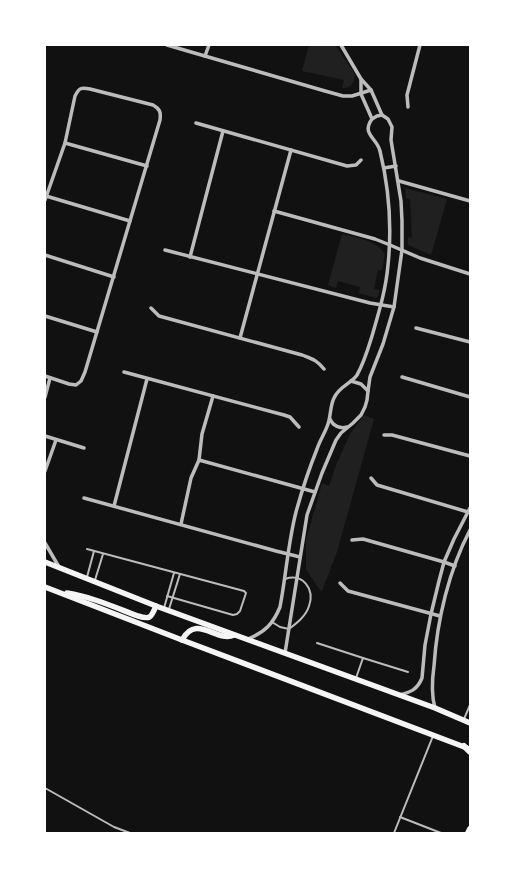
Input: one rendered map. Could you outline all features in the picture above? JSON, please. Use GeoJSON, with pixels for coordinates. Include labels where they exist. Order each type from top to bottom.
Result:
{"type":"FeatureCollection","features":[{"type":"Feature","properties":{"kind":"main road"},"geometry":{"type":"LineString","coordinates":[[45,562],[156,606],[434,708],[470,723]]}},
{"type":"Feature","properties":{"kind":"main road"},"geometry":{"type":"LineString","coordinates":[[45,587],[468,749]]}},
{"type":"Feature","properties":{"kind":"main road"},"geometry":{"type":"LineString","coordinates":[[56,592],[76,594],[145,618],[149,618],[151,616],[156,606]]}},
{"type":"Feature","properties":{"kind":"main road"},"geometry":{"type":"LineString","coordinates":[[182,640],[189,631],[194,629],[200,629],[225,636],[234,635]]}},
{"type":"Feature","properties":{"kind":"main road"},"geometry":{"type":"LineString","coordinates":[[468,833],[470,829]]}},
{"type":"Feature","properties":{"kind":"street"},"geometry":{"type":"LineString","coordinates":[[167,45],[344,96],[352,96],[371,90]]}},
{"type":"Feature","properties":{"kind":"street"},"geometry":{"type":"LineString","coordinates":[[205,56],[209,45]]}},
{"type":"Feature","properties":{"kind":"street"},"geometry":{"type":"LineString","coordinates":[[341,45],[361,79],[371,90],[382,116]]}},
{"type":"Feature","properties":{"kind":"street"},"geometry":{"type":"LineString","coordinates":[[408,107],[407,95],[420,45]]}},
{"type":"Feature","properties":{"kind":"street"},"geometry":{"type":"LineString","coordinates":[[361,79],[361,94],[372,119]]}},
{"type":"Feature","properties":{"kind":"street"},"geometry":{"type":"LineString","coordinates":[[45,376],[76,385],[79,383],[85,372],[147,166],[161,112],[159,108],[153,105],[90,88],[81,88],[75,96],[65,143],[46,198],[130,221]]}},
{"type":"Feature","properties":{"kind":"street"},"geometry":{"type":"LineString","coordinates":[[247,639],[257,636],[265,630],[277,615],[280,607],[295,514],[302,489],[317,448],[330,419],[331,405],[334,397],[343,386],[356,376],[368,350],[381,305],[386,285],[390,245],[387,185],[378,144],[371,137],[368,131],[372,119],[377,116],[382,116],[388,119],[392,127],[391,140],[399,181],[402,214],[402,250],[394,307],[383,344],[370,377],[365,407],[361,415],[341,433],[336,440],[314,492],[307,515],[285,653]]}},
{"type":"Feature","properties":{"kind":"street"},"geometry":{"type":"LineString","coordinates":[[196,123],[347,166],[356,165],[360,160]]}},
{"type":"Feature","properties":{"kind":"street"},"geometry":{"type":"LineString","coordinates":[[190,257],[223,131]]}},
{"type":"Feature","properties":{"kind":"street"},"geometry":{"type":"LineString","coordinates":[[65,143],[147,166]]}},
{"type":"Feature","properties":{"kind":"street"},"geometry":{"type":"LineString","coordinates":[[240,338],[291,150]]}},
{"type":"Feature","properties":{"kind":"street"},"geometry":{"type":"LineString","coordinates":[[384,168],[396,166]]}},
{"type":"Feature","properties":{"kind":"street"},"geometry":{"type":"LineString","coordinates":[[399,181],[470,201]]}},
{"type":"Feature","properties":{"kind":"street"},"geometry":{"type":"LineString","coordinates":[[274,211],[375,239],[420,258],[470,274]]}},
{"type":"Feature","properties":{"kind":"street"},"geometry":{"type":"LineString","coordinates":[[165,250],[370,303],[394,307]]}},
{"type":"Feature","properties":{"kind":"street"},"geometry":{"type":"LineString","coordinates":[[45,255],[114,277]]}},
{"type":"Feature","properties":{"kind":"street"},"geometry":{"type":"LineString","coordinates":[[151,308],[159,316],[302,355],[315,360],[324,369]]}},
{"type":"Feature","properties":{"kind":"street"},"geometry":{"type":"LineString","coordinates":[[45,316],[97,332]]}},
{"type":"Feature","properties":{"kind":"street"},"geometry":{"type":"LineString","coordinates":[[416,328],[470,342]]}},
{"type":"Feature","properties":{"kind":"street"},"geometry":{"type":"LineString","coordinates":[[124,372],[284,415],[290,417],[299,427]]}},
{"type":"Feature","properties":{"kind":"street"},"geometry":{"type":"LineString","coordinates":[[402,377],[470,397]]}},
{"type":"Feature","properties":{"kind":"street"},"geometry":{"type":"LineString","coordinates":[[45,396],[50,378]]}},
{"type":"Feature","properties":{"kind":"street"},"geometry":{"type":"LineString","coordinates":[[114,506],[147,379]]}},
{"type":"Feature","properties":{"kind":"street"},"geometry":{"type":"LineString","coordinates":[[351,381],[361,384],[368,391]]}},
{"type":"Feature","properties":{"kind":"street"},"geometry":{"type":"LineString","coordinates":[[181,524],[191,478],[199,460],[202,434],[213,396]]}},
{"type":"Feature","properties":{"kind":"street"},"geometry":{"type":"LineString","coordinates":[[330,419],[331,422],[337,426],[345,428],[348,427]]}},
{"type":"Feature","properties":{"kind":"street"},"geometry":{"type":"LineString","coordinates":[[384,435],[392,434],[470,456]]}},
{"type":"Feature","properties":{"kind":"street"},"geometry":{"type":"LineString","coordinates":[[45,436],[84,448]]}},
{"type":"Feature","properties":{"kind":"street"},"geometry":{"type":"LineString","coordinates":[[45,471],[56,440]]}},
{"type":"Feature","properties":{"kind":"street"},"geometry":{"type":"LineString","coordinates":[[199,460],[314,492]]}},
{"type":"Feature","properties":{"kind":"street"},"geometry":{"type":"LineString","coordinates":[[371,478],[377,485],[469,512]]}},
{"type":"Feature","properties":{"kind":"street"},"geometry":{"type":"LineString","coordinates":[[84,498],[300,557]]}},
{"type":"Feature","properties":{"kind":"street"},"geometry":{"type":"LineString","coordinates":[[398,695],[411,692],[417,687],[422,678],[425,645],[444,562],[460,526],[470,508]]}},
{"type":"Feature","properties":{"kind":"street"},"geometry":{"type":"LineString","coordinates":[[434,708],[432,689],[434,656],[440,616],[455,566],[464,541],[470,530]]}},
{"type":"Feature","properties":{"kind":"street"},"geometry":{"type":"LineString","coordinates":[[352,540],[363,539],[455,566]]}},
{"type":"Feature","properties":{"kind":"street"},"geometry":{"type":"LineString","coordinates":[[45,543],[59,568]]}},
{"type":"Feature","properties":{"kind":"street"},"geometry":{"type":"LineString","coordinates":[[340,583],[348,590],[440,616]]}},
{"type":"Feature","properties":{"kind":"street"},"geometry":{"type":"LineString","coordinates":[[425,654],[434,656]]}},
{"type":"Feature","properties":{"kind":"lane"},"geometry":{"type":"LineString","coordinates":[[87,549],[244,591],[246,594],[240,611],[233,615],[167,596]]}},
{"type":"Feature","properties":{"kind":"lane"},"geometry":{"type":"LineString","coordinates":[[86,578],[94,551]]}},
{"type":"Feature","properties":{"kind":"lane"},"geometry":{"type":"LineString","coordinates":[[95,582],[103,553]]}},
{"type":"Feature","properties":{"kind":"lane"},"geometry":{"type":"LineString","coordinates":[[166,609],[167,596],[174,573]]}},
{"type":"Feature","properties":{"kind":"lane"},"geometry":{"type":"LineString","coordinates":[[166,609],[172,598],[180,574]]}},
{"type":"Feature","properties":{"kind":"lane"},"geometry":{"type":"LineString","coordinates":[[272,622],[280,627],[289,629],[294,626],[309,607],[310,595],[307,584],[297,578],[284,579]]}},
{"type":"Feature","properties":{"kind":"lane"},"geometry":{"type":"LineString","coordinates":[[317,643],[408,672]]}},
{"type":"Feature","properties":{"kind":"lane"},"geometry":{"type":"LineString","coordinates":[[356,680],[363,658]]}},
{"type":"Feature","properties":{"kind":"lane"},"geometry":{"type":"LineString","coordinates":[[464,720],[470,705]]}},
{"type":"Feature","properties":{"kind":"lane"},"geometry":{"type":"LineString","coordinates":[[394,833],[434,735]]}},
{"type":"Feature","properties":{"kind":"lane"},"geometry":{"type":"LineString","coordinates":[[45,788],[114,827],[130,833]]}},
{"type":"Feature","properties":{"kind":"lane"},"geometry":{"type":"LineString","coordinates":[[400,817],[441,833]]}},
{"type":"Feature","properties":{"kind":"shaded area"},"geometry":{"type":"Polygon","coordinates":[[[309,45],[335,45],[355,74],[352,84],[348,87],[342,88],[344,80],[302,71],[309,45]]]}},
{"type":"Feature","properties":{"kind":"shaded area"},"geometry":{"type":"Polygon","coordinates":[[[405,188],[447,199],[431,255],[408,245],[408,237],[412,238],[410,199],[406,199],[405,188]]]}},
{"type":"Feature","properties":{"kind":"shaded area"},"geometry":{"type":"Polygon","coordinates":[[[342,234],[360,238],[372,243],[385,254],[382,270],[378,270],[374,289],[380,290],[376,298],[359,293],[360,287],[338,281],[336,288],[328,285],[342,234]]]}},
{"type":"Feature","properties":{"kind":"shaded area"},"geometry":{"type":"Polygon","coordinates":[[[364,415],[374,419],[337,552],[322,591],[306,569],[306,540],[322,483],[329,486],[336,465],[350,434],[364,415]]]}}]}
